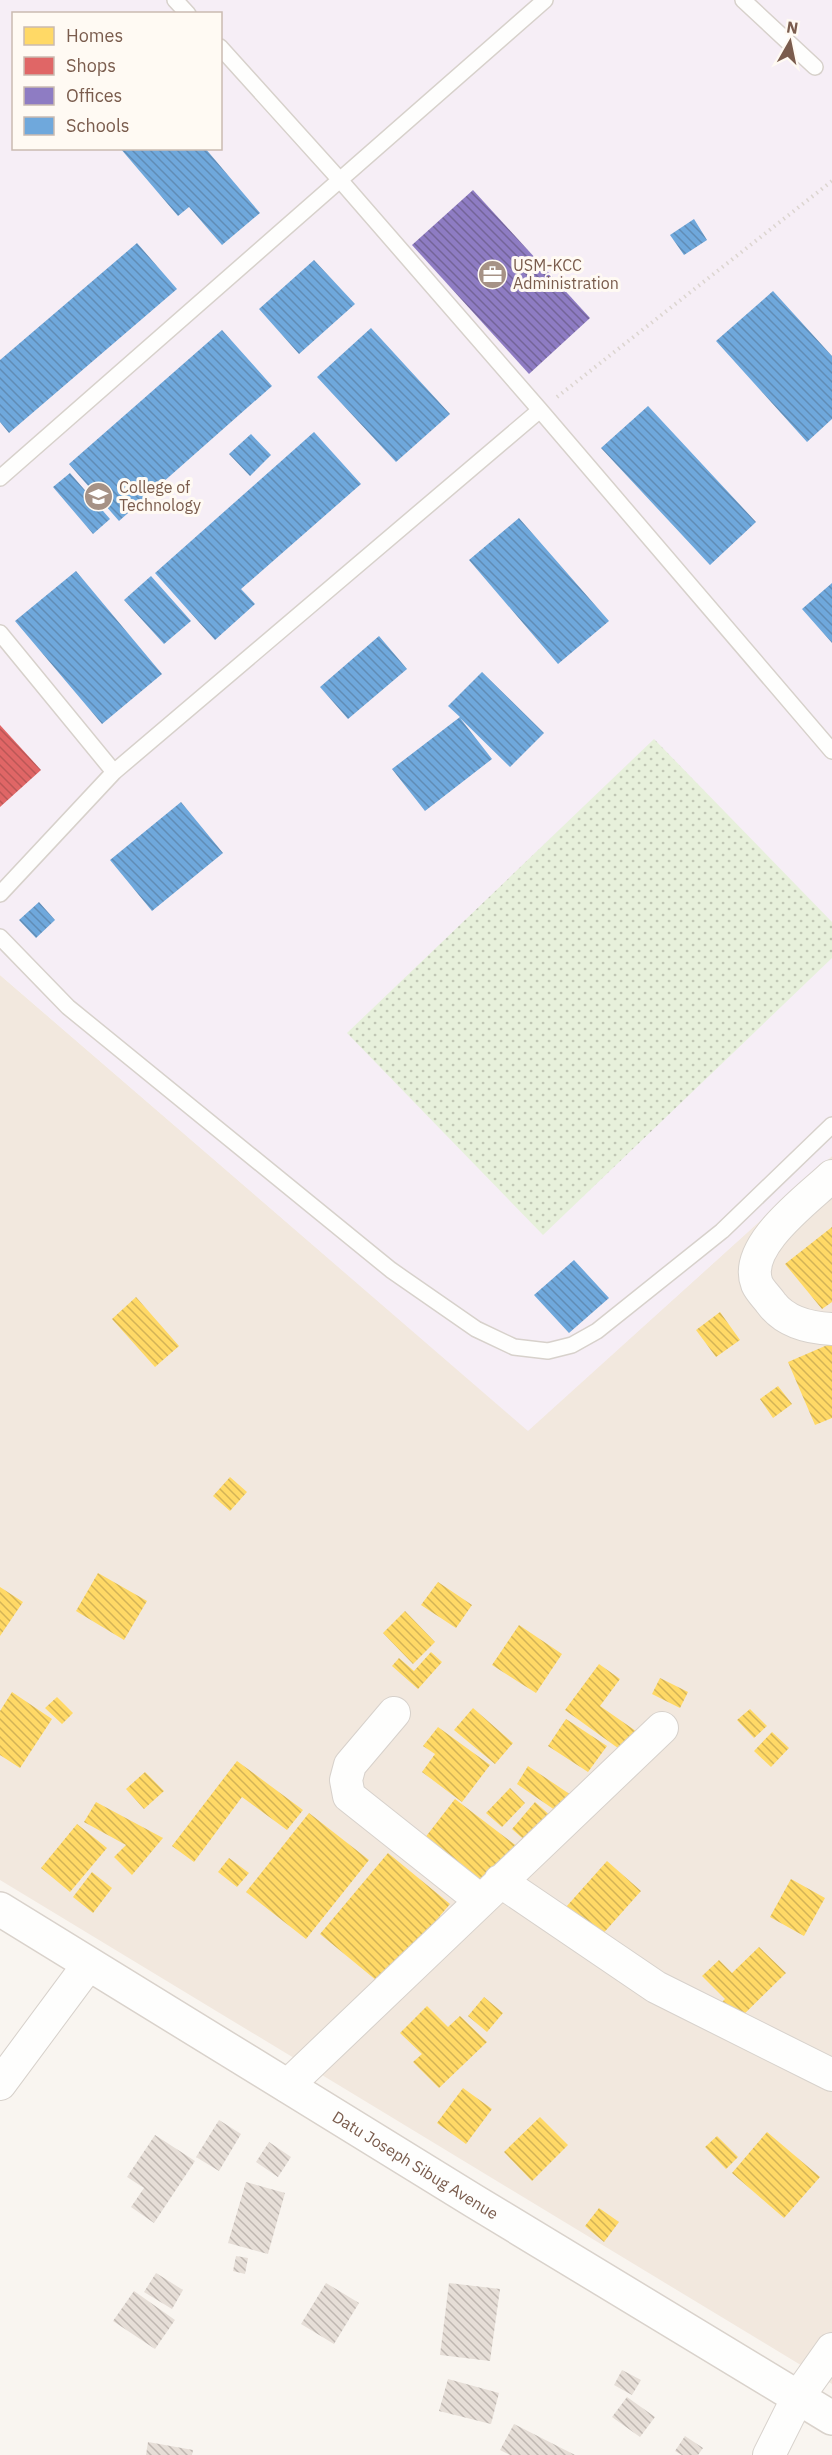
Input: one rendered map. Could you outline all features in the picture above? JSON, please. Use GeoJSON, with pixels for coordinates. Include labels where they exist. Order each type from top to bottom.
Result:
{"type":"FeatureCollection","features":[{"type":"Feature","properties":{"kind":"main road","name":"Datu Joseph Sibug Avenue"},"geometry":{"type":"LineString","coordinates":[[0,1909],[545,2245],[832,2418]]}},
{"type":"Feature","properties":{"kind":"street"},"geometry":{"type":"LineString","coordinates":[[832,1176],[775,1230],[762,1247],[755,1265],[757,1284],[776,1309],[797,1323],[832,1329]]}},
{"type":"Feature","properties":{"kind":"street"},"geometry":{"type":"LineString","coordinates":[[394,1713],[350,1765],[346,1780],[349,1796],[490,1891],[656,1987],[832,2075]]}},
{"type":"Feature","properties":{"kind":"street"},"geometry":{"type":"LineString","coordinates":[[287,2086],[662,1728]]}},
{"type":"Feature","properties":{"kind":"street"},"geometry":{"type":"LineString","coordinates":[[0,2084],[89,1964]]}},
{"type":"Feature","properties":{"kind":"street"},"geometry":{"type":"LineString","coordinates":[[769,2455],[798,2397],[832,2349]]}},
{"type":"Feature","properties":{"kind":"lane"},"geometry":{"type":"LineString","coordinates":[[175,0],[186,12]]}},
{"type":"Feature","properties":{"kind":"lane"},"geometry":{"type":"LineString","coordinates":[[0,478],[545,0]]}},
{"type":"Feature","properties":{"kind":"lane"},"geometry":{"type":"LineString","coordinates":[[743,0],[815,67]]}},
{"type":"Feature","properties":{"kind":"lane"},"geometry":{"type":"LineString","coordinates":[[222,49],[340,180],[540,410],[832,751]]}},
{"type":"Feature","properties":{"kind":"lane"},"geometry":{"type":"LineString","coordinates":[[0,894],[114,772],[540,410]]}},
{"type":"Feature","properties":{"kind":"lane"},"geometry":{"type":"LineString","coordinates":[[0,633],[114,772]]}},
{"type":"Feature","properties":{"kind":"lane"},"geometry":{"type":"LineString","coordinates":[[0,937],[68,1007],[392,1270],[476,1329],[514,1347],[548,1351],[572,1345],[597,1332],[722,1231],[832,1125]]}},
{"type":"Feature","properties":{"kind":"path"},"geometry":{"type":"LineString","coordinates":[[540,410],[832,182]]}},
{"type":"Feature","properties":{"kind":"shaded area"},"geometry":{"type":"Polygon","coordinates":[[[0,0],[832,0],[832,1156],[528,1431],[0,975],[0,0]]]}},
{"type":"Feature","properties":{"kind":"shaded area"},"geometry":{"type":"Polygon","coordinates":[[[0,975],[528,1430],[832,1156],[832,2384],[0,1880],[0,975]]]}},
{"type":"Feature","properties":{"kind":"green space"},"geometry":{"type":"Polygon","coordinates":[[[654,739],[832,922],[832,958],[543,1235],[347,1033],[654,739]]]}},
{"type":"Feature","properties":{"kind":"building: Homes"},"geometry":{"type":"Polygon","coordinates":[[[832,1227],[832,1302],[822,1309],[785,1264],[832,1227]]]}},
{"type":"Feature","properties":{"kind":"building: Homes"},"geometry":{"type":"Polygon","coordinates":[[[136,1297],[179,1346],[155,1367],[112,1319],[136,1297]]]}},
{"type":"Feature","properties":{"kind":"building: Homes"},"geometry":{"type":"Polygon","coordinates":[[[720,1312],[740,1340],[716,1357],[696,1330],[720,1312]]]}},
{"type":"Feature","properties":{"kind":"building: Homes"},"geometry":{"type":"Polygon","coordinates":[[[832,1343],[832,1418],[815,1425],[788,1362],[832,1343]]]}},
{"type":"Feature","properties":{"kind":"building: Homes"},"geometry":{"type":"Polygon","coordinates":[[[778,1386],[792,1404],[773,1418],[760,1399],[778,1386]]]}},
{"type":"Feature","properties":{"kind":"building: Homes"},"geometry":{"type":"Polygon","coordinates":[[[230,1477],[247,1492],[230,1511],[213,1496],[230,1477]]]}},
{"type":"Feature","properties":{"kind":"building: Homes"},"geometry":{"type":"Polygon","coordinates":[[[98,1573],[147,1601],[124,1640],[76,1611],[98,1573]]]}},
{"type":"Feature","properties":{"kind":"building: Homes"},"geometry":{"type":"Polygon","coordinates":[[[438,1582],[472,1605],[456,1628],[421,1605],[438,1582]]]}},
{"type":"Feature","properties":{"kind":"building: Homes"},"geometry":{"type":"Polygon","coordinates":[[[0,1587],[23,1602],[0,1636],[0,1587]]]}},
{"type":"Feature","properties":{"kind":"building: Homes"},"geometry":{"type":"Polygon","coordinates":[[[405,1611],[435,1642],[413,1664],[383,1633],[405,1611]]]}},
{"type":"Feature","properties":{"kind":"building: Homes"},"geometry":{"type":"Polygon","coordinates":[[[519,1625],[562,1654],[536,1693],[492,1665],[519,1625]]]}},
{"type":"Feature","properties":{"kind":"building: Homes"},"geometry":{"type":"Polygon","coordinates":[[[431,1652],[442,1662],[418,1689],[392,1666],[399,1658],[414,1671],[431,1652]]]}},
{"type":"Feature","properties":{"kind":"building: Homes"},"geometry":{"type":"Polygon","coordinates":[[[599,1664],[620,1679],[600,1706],[643,1736],[629,1756],[565,1710],[599,1664]]]}},
{"type":"Feature","properties":{"kind":"building: Homes"},"geometry":{"type":"Polygon","coordinates":[[[660,1678],[688,1692],[680,1708],[652,1694],[660,1678]]]}},
{"type":"Feature","properties":{"kind":"building: Homes"},"geometry":{"type":"Polygon","coordinates":[[[12,1692],[52,1719],[20,1768],[0,1755],[0,1711],[12,1692]]]}},
{"type":"Feature","properties":{"kind":"building: Homes"},"geometry":{"type":"Polygon","coordinates":[[[57,1697],[73,1713],[62,1724],[45,1708],[57,1697]]]}},
{"type":"Feature","properties":{"kind":"building: Homes"},"geometry":{"type":"Polygon","coordinates":[[[473,1708],[513,1743],[495,1764],[454,1730],[473,1708]]]}},
{"type":"Feature","properties":{"kind":"building: Homes"},"geometry":{"type":"Polygon","coordinates":[[[750,1709],[767,1726],[754,1738],[737,1720],[750,1709]]]}},
{"type":"Feature","properties":{"kind":"building: Homes"},"geometry":{"type":"Polygon","coordinates":[[[566,1719],[607,1746],[588,1772],[548,1746],[566,1719]]]}},
{"type":"Feature","properties":{"kind":"building: Homes"},"geometry":{"type":"Polygon","coordinates":[[[438,1727],[490,1765],[462,1802],[422,1772],[435,1754],[423,1746],[438,1727]]]}},
{"type":"Feature","properties":{"kind":"building: Homes"},"geometry":{"type":"Polygon","coordinates":[[[772,1732],[789,1748],[771,1767],[754,1751],[772,1732]]]}},
{"type":"Feature","properties":{"kind":"building: Homes"},"geometry":{"type":"Polygon","coordinates":[[[237,1761],[303,1810],[287,1830],[242,1797],[194,1862],[172,1846],[237,1761]]]}},
{"type":"Feature","properties":{"kind":"building: Homes"},"geometry":{"type":"Polygon","coordinates":[[[528,1766],[574,1797],[562,1815],[517,1784],[528,1766]]]}},
{"type":"Feature","properties":{"kind":"building: Homes"},"geometry":{"type":"Polygon","coordinates":[[[145,1772],[164,1791],[144,1809],[126,1789],[145,1772]]]}},
{"type":"Feature","properties":{"kind":"building: Homes"},"geometry":{"type":"Polygon","coordinates":[[[510,1788],[525,1803],[502,1827],[486,1813],[510,1788]]]}},
{"type":"Feature","properties":{"kind":"building: Homes"},"geometry":{"type":"Polygon","coordinates":[[[455,1799],[518,1847],[480,1896],[417,1848],[455,1799]]]}},
{"type":"Feature","properties":{"kind":"building: Homes"},"geometry":{"type":"Polygon","coordinates":[[[96,1802],[163,1838],[132,1875],[114,1857],[126,1845],[84,1822],[96,1802]]]}},
{"type":"Feature","properties":{"kind":"building: Homes"},"geometry":{"type":"Polygon","coordinates":[[[535,1802],[553,1818],[529,1844],[512,1829],[535,1802]]]}},
{"type":"Feature","properties":{"kind":"building: Homes"},"geometry":{"type":"Polygon","coordinates":[[[309,1813],[369,1860],[306,1939],[246,1892],[309,1813]]]}},
{"type":"Feature","properties":{"kind":"building: Homes"},"geometry":{"type":"Polygon","coordinates":[[[77,1824],[107,1848],[70,1892],[41,1868],[77,1824]]]}},
{"type":"Feature","properties":{"kind":"building: Homes"},"geometry":{"type":"Polygon","coordinates":[[[388,1853],[450,1904],[382,1985],[320,1934],[388,1853]]]}},
{"type":"Feature","properties":{"kind":"building: Homes"},"geometry":{"type":"Polygon","coordinates":[[[229,1858],[249,1873],[237,1887],[218,1872],[229,1858]]]}},
{"type":"Feature","properties":{"kind":"building: Homes"},"geometry":{"type":"Polygon","coordinates":[[[607,1861],[641,1891],[600,1937],[566,1907],[607,1861]]]}},
{"type":"Feature","properties":{"kind":"building: Homes"},"geometry":{"type":"Polygon","coordinates":[[[92,1872],[112,1888],[93,1913],[73,1897],[92,1872]]]}},
{"type":"Feature","properties":{"kind":"building: Homes"},"geometry":{"type":"Polygon","coordinates":[[[791,1879],[825,1898],[804,1936],[770,1917],[791,1879]]]}},
{"type":"Feature","properties":{"kind":"building: Homes"},"geometry":{"type":"Polygon","coordinates":[[[759,1947],[786,1973],[732,2026],[715,2009],[725,1999],[702,1976],[719,1960],[732,1973],[759,1947]]]}},
{"type":"Feature","properties":{"kind":"building: Homes"},"geometry":{"type":"Polygon","coordinates":[[[484,1997],[503,2013],[487,2032],[468,2016],[484,1997]]]}},
{"type":"Feature","properties":{"kind":"building: Homes"},"geometry":{"type":"Polygon","coordinates":[[[427,2006],[448,2027],[460,2016],[487,2042],[439,2088],[413,2062],[422,2054],[400,2033],[427,2006]]]}},
{"type":"Feature","properties":{"kind":"building: Homes"},"geometry":{"type":"Polygon","coordinates":[[[463,2088],[492,2109],[466,2144],[437,2123],[463,2088]]]}},
{"type":"Feature","properties":{"kind":"building: Homes"},"geometry":{"type":"Polygon","coordinates":[[[540,2117],[568,2145],[532,2181],[504,2152],[540,2117]]]}},
{"type":"Feature","properties":{"kind":"building: Homes"},"geometry":{"type":"Polygon","coordinates":[[[767,2132],[820,2177],[784,2218],[732,2173],[767,2132]]]}},
{"type":"Feature","properties":{"kind":"building: Homes"},"geometry":{"type":"Polygon","coordinates":[[[717,2136],[738,2157],[726,2169],[705,2147],[717,2136]]]}},
{"type":"Feature","properties":{"kind":"building: Homes"},"geometry":{"type":"Polygon","coordinates":[[[599,2208],[619,2222],[604,2242],[585,2226],[599,2208]]]}},
{"type":"Feature","properties":{"kind":"building: Shops"},"geometry":{"type":"Polygon","coordinates":[[[0,725],[41,770],[0,807],[0,725]]]}},
{"type":"Feature","properties":{"kind":"building: Offices"},"geometry":{"type":"Polygon","coordinates":[[[473,190],[590,318],[529,374],[412,245],[473,190]]]}},
{"type":"Feature","properties":{"kind":"building: Schools"},"geometry":{"type":"Polygon","coordinates":[[[122,150],[207,150],[260,213],[222,245],[189,207],[178,216],[122,150]]]}},
{"type":"Feature","properties":{"kind":"building: Schools"},"geometry":{"type":"Polygon","coordinates":[[[694,219],[707,240],[684,255],[670,235],[694,219]]]}},
{"type":"Feature","properties":{"kind":"building: Schools"},"geometry":{"type":"Polygon","coordinates":[[[137,243],[177,289],[9,433],[0,422],[0,360],[137,243]]]}},
{"type":"Feature","properties":{"kind":"building: Schools"},"geometry":{"type":"Polygon","coordinates":[[[314,260],[355,304],[299,354],[259,309],[314,260]]]}},
{"type":"Feature","properties":{"kind":"building: Schools"},"geometry":{"type":"Polygon","coordinates":[[[773,291],[832,356],[832,419],[807,442],[716,341],[773,291]]]}},
{"type":"Feature","properties":{"kind":"building: Schools"},"geometry":{"type":"Polygon","coordinates":[[[371,328],[450,414],[396,462],[317,377],[371,328]]]}},
{"type":"Feature","properties":{"kind":"building: Schools"},"geometry":{"type":"Polygon","coordinates":[[[222,330],[272,386],[119,521],[69,464],[222,330]]]}},
{"type":"Feature","properties":{"kind":"building: Schools"},"geometry":{"type":"Polygon","coordinates":[[[648,406],[756,522],[710,565],[601,448],[648,406]]]}},
{"type":"Feature","properties":{"kind":"building: Schools"},"geometry":{"type":"Polygon","coordinates":[[[314,432],[361,484],[241,589],[255,604],[215,640],[155,573],[314,432]]]}},
{"type":"Feature","properties":{"kind":"building: Schools"},"geometry":{"type":"Polygon","coordinates":[[[251,434],[271,455],[250,476],[229,454],[251,434]]]}},
{"type":"Feature","properties":{"kind":"building: Schools"},"geometry":{"type":"Polygon","coordinates":[[[70,473],[110,519],[93,534],[53,487],[70,473]]]}},
{"type":"Feature","properties":{"kind":"building: Schools"},"geometry":{"type":"Polygon","coordinates":[[[519,518],[609,621],[558,664],[469,560],[519,518]]]}},
{"type":"Feature","properties":{"kind":"building: Schools"},"geometry":{"type":"Polygon","coordinates":[[[76,571],[162,674],[102,724],[15,621],[76,571]]]}},
{"type":"Feature","properties":{"kind":"building: Schools"},"geometry":{"type":"Polygon","coordinates":[[[151,576],[191,621],[164,644],[124,600],[151,576]]]}},
{"type":"Feature","properties":{"kind":"building: Schools"},"geometry":{"type":"Polygon","coordinates":[[[832,583],[832,643],[802,609],[832,583]]]}},
{"type":"Feature","properties":{"kind":"building: Schools"},"geometry":{"type":"Polygon","coordinates":[[[379,636],[407,669],[348,719],[320,687],[379,636]]]}},
{"type":"Feature","properties":{"kind":"building: Schools"},"geometry":{"type":"Polygon","coordinates":[[[482,672],[544,733],[510,767],[460,718],[492,759],[425,811],[392,769],[460,717],[448,706],[482,672]]]}},
{"type":"Feature","properties":{"kind":"building: Schools"},"geometry":{"type":"Polygon","coordinates":[[[181,802],[223,853],[152,911],[110,860],[181,802]]]}},
{"type":"Feature","properties":{"kind":"building: Schools"},"geometry":{"type":"Polygon","coordinates":[[[39,902],[55,920],[36,938],[19,920],[39,902]]]}},
{"type":"Feature","properties":{"kind":"building: Schools"},"geometry":{"type":"Polygon","coordinates":[[[574,1260],[609,1298],[569,1333],[534,1295],[574,1260]]]}},
{"type":"Feature","properties":{"kind":"building: Other"},"geometry":{"type":"Polygon","coordinates":[[[219,2120],[241,2134],[219,2171],[196,2157],[219,2120]]]}},
{"type":"Feature","properties":{"kind":"building: Other"},"geometry":{"type":"Polygon","coordinates":[[[155,2135],[195,2161],[154,2223],[131,2207],[144,2188],[127,2177],[155,2135]]]}},
{"type":"Feature","properties":{"kind":"building: Other"},"geometry":{"type":"Polygon","coordinates":[[[269,2142],[291,2157],[278,2177],[256,2162],[269,2142]]]}},
{"type":"Feature","properties":{"kind":"building: Other"},"geometry":{"type":"Polygon","coordinates":[[[246,2182],[285,2193],[268,2254],[228,2243],[246,2182]]]}},
{"type":"Feature","properties":{"kind":"building: Other"},"geometry":{"type":"Polygon","coordinates":[[[236,2256],[248,2258],[245,2274],[233,2271],[236,2256]]]}},
{"type":"Feature","properties":{"kind":"building: Other"},"geometry":{"type":"Polygon","coordinates":[[[156,2273],[183,2290],[172,2309],[144,2292],[156,2273]]]}},
{"type":"Feature","properties":{"kind":"building: Other"},"geometry":{"type":"Polygon","coordinates":[[[326,2283],[359,2303],[334,2344],[301,2324],[326,2283]]]}},
{"type":"Feature","properties":{"kind":"building: Other"},"geometry":{"type":"Polygon","coordinates":[[[449,2283],[500,2289],[490,2361],[440,2355],[449,2283]]]}},
{"type":"Feature","properties":{"kind":"building: Other"},"geometry":{"type":"Polygon","coordinates":[[[134,2291],[175,2320],[155,2349],[113,2321],[134,2291]]]}},
{"type":"Feature","properties":{"kind":"building: Other"},"geometry":{"type":"Polygon","coordinates":[[[622,2370],[641,2380],[632,2395],[614,2385],[622,2370]]]}},
{"type":"Feature","properties":{"kind":"building: Other"},"geometry":{"type":"Polygon","coordinates":[[[448,2379],[499,2393],[491,2424],[439,2411],[448,2379]]]}},
{"type":"Feature","properties":{"kind":"building: Other"},"geometry":{"type":"Polygon","coordinates":[[[627,2397],[655,2417],[640,2437],[612,2417],[627,2397]]]}},
{"type":"Feature","properties":{"kind":"building: Other"},"geometry":{"type":"Polygon","coordinates":[[[514,2424],[575,2455],[510,2455],[500,2450],[514,2424]]]}},
{"type":"Feature","properties":{"kind":"building: Other"},"geometry":{"type":"Polygon","coordinates":[[[685,2436],[703,2448],[698,2455],[682,2455],[675,2451],[685,2436]]]}},
{"type":"Feature","properties":{"kind":"building: Other"},"geometry":{"type":"Polygon","coordinates":[[[148,2442],[193,2450],[192,2455],[146,2455],[148,2442]]]}},
{"type":"Feature","properties":{"kind":"place","name":"USM-KCC Administration"},"geometry":{"type":"Point","coordinates":[492,274]}},
{"type":"Feature","properties":{"kind":"place","name":"College of Technology"},"geometry":{"type":"Point","coordinates":[98,496]}}]}
